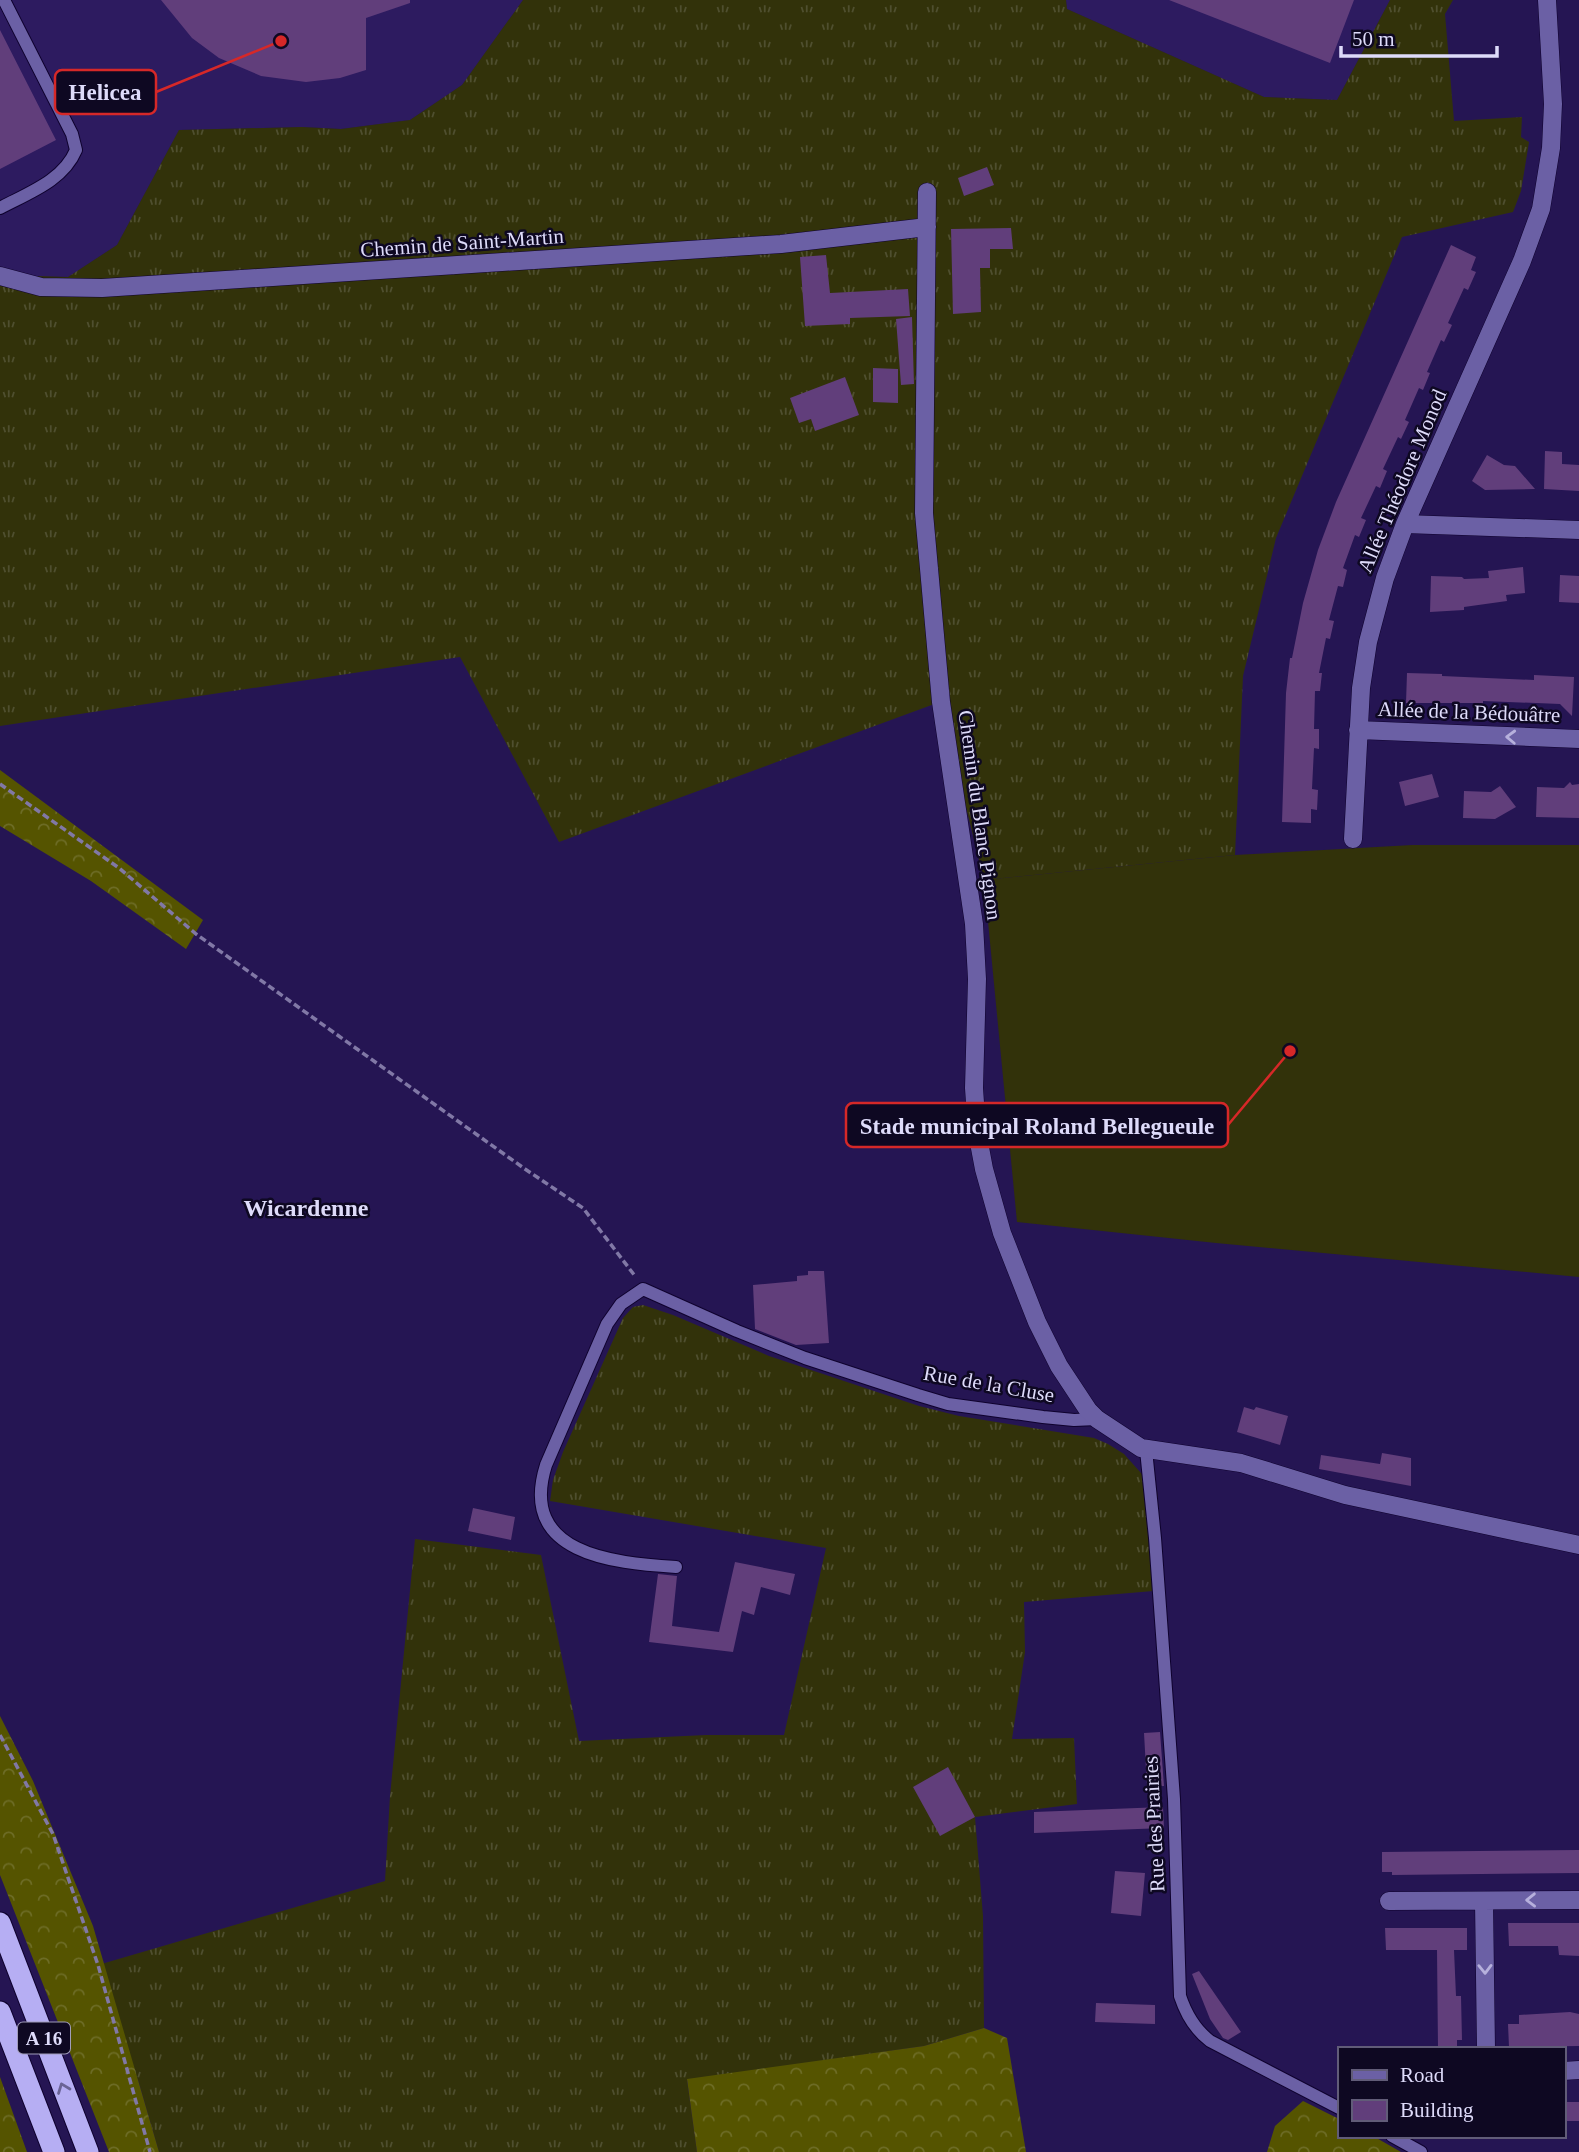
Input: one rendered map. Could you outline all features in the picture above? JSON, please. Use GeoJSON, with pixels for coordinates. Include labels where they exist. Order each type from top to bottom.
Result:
{"type":"FeatureCollection","features":[{"type":"Feature","properties":{"kind":"highway","name":"A 16"},"geometry":{"type":"LineString","coordinates":[[0,1923],[88,2152]]}},
{"type":"Feature","properties":{"kind":"highway","name":"A 16"},"geometry":{"type":"LineString","coordinates":[[0,2012],[54,2152]]}},
{"type":"Feature","properties":{"kind":"street","name":"Allée Théodore Monod"},"geometry":{"type":"LineString","coordinates":[[1353,839],[1361,688],[1368,642],[1385,578],[1405,524],[1516,274],[1541,209],[1550,148],[1552,75],[1547,0]]}},
{"type":"Feature","properties":{"kind":"street","name":"Chemin du Blanc Pignon"},"geometry":{"type":"LineString","coordinates":[[927,192],[924,513],[939,683],[974,923],[974,1088],[977,1132],[999,1224],[1030,1306],[1059,1366],[1083,1404],[1097,1419]]}},
{"type":"Feature","properties":{"kind":"street","name":"Chemin de Saint-Martin"},"geometry":{"type":"LineString","coordinates":[[0,276],[41,287],[102,288],[781,244],[927,228]]}},
{"type":"Feature","properties":{"kind":"street"},"geometry":{"type":"LineString","coordinates":[[1405,524],[1579,530]]}},
{"type":"Feature","properties":{"kind":"street","name":"Allée de la Bédouâtre"},"geometry":{"type":"LineString","coordinates":[[1358,730],[1579,739]]}},
{"type":"Feature","properties":{"kind":"street"},"geometry":{"type":"LineString","coordinates":[[1097,1419],[1134,1446],[1146,1450],[1241,1463],[1345,1495],[1579,1545]]}},
{"type":"Feature","properties":{"kind":"street"},"geometry":{"type":"LineString","coordinates":[[1389,1900],[1579,1900]]}},
{"type":"Feature","properties":{"kind":"street"},"geometry":{"type":"LineString","coordinates":[[1484,1901],[1486,2047]]}},
{"type":"Feature","properties":{"kind":"lane"},"geometry":{"type":"LineString","coordinates":[[0,208],[52,179],[68,165],[76,150],[72,134],[4,0]]}},
{"type":"Feature","properties":{"kind":"lane"},"geometry":{"type":"LineString","coordinates":[[643,1289],[621,1304],[607,1324],[546,1465],[540,1493],[542,1511],[551,1530],[571,1546],[628,1563],[676,1567]]}},
{"type":"Feature","properties":{"kind":"lane","name":"Rue de la Cluse"},"geometry":{"type":"LineString","coordinates":[[643,1289],[805,1358],[925,1398],[1043,1417],[1097,1419]]}},
{"type":"Feature","properties":{"kind":"lane","name":"Rue des Prairies"},"geometry":{"type":"LineString","coordinates":[[1146,1450],[1174,1799],[1180,1996],[1190,2020],[1209,2041],[1338,2107]]}},
{"type":"Feature","properties":{"kind":"lane"},"geometry":{"type":"LineString","coordinates":[[1396,2138],[1421,2152]]}},
{"type":"Feature","properties":{"kind":"path"},"geometry":{"type":"LineString","coordinates":[[0,784],[120,868],[196,934],[583,1208],[600,1227],[643,1289]]}},
{"type":"Feature","properties":{"kind":"path"},"geometry":{"type":"LineString","coordinates":[[0,1735],[52,1834],[98,1965],[149,2152]]}},
{"type":"Feature","properties":{"kind":"shaded area"},"geometry":{"type":"Polygon","coordinates":[[[0,0],[523,0],[462,85],[410,120],[341,129],[302,127],[179,130],[117,245],[68,277],[34,276],[0,267],[0,0]]]}},
{"type":"Feature","properties":{"kind":"shaded area"},"geometry":{"type":"Polygon","coordinates":[[[1066,0],[1390,0],[1337,100],[1264,97],[1067,9],[1066,0]]]}},
{"type":"Feature","properties":{"kind":"green space"},"geometry":{"type":"Polygon","coordinates":[[[523,0],[1066,0],[1067,9],[1264,97],[1337,100],[1390,0],[1453,0],[1445,14],[1454,121],[1522,117],[1521,137],[1529,142],[1521,191],[1513,212],[1402,237],[1276,538],[1243,676],[1235,855],[984,880],[956,767],[948,699],[559,842],[460,657],[0,726],[0,267],[34,276],[68,277],[117,245],[179,130],[302,127],[341,129],[410,120],[462,85],[523,0]]]}},
{"type":"Feature","properties":{"kind":"green space"},"geometry":{"type":"Polygon","coordinates":[[[0,770],[203,920],[186,949],[91,881],[0,826],[0,770]]]}},
{"type":"Feature","properties":{"kind":"green space"},"geometry":{"type":"Polygon","coordinates":[[[1412,845],[1579,845],[1579,1277],[1017,1222],[984,880],[1235,855],[1412,845]]]}},
{"type":"Feature","properties":{"kind":"green space"},"geometry":{"type":"Polygon","coordinates":[[[643,1305],[769,1356],[919,1406],[959,1416],[1094,1438],[1124,1454],[1157,1491],[1165,1590],[1024,1602],[1025,1652],[1012,1739],[1074,1738],[1077,1804],[975,1817],[983,1916],[984,2028],[924,2046],[687,2080],[697,2152],[159,2152],[139,2083],[98,1965],[385,1881],[390,1796],[415,1539],[541,1555],[579,1741],[706,1735],[784,1735],[826,1548],[550,1501],[553,1480],[563,1452],[623,1318],[633,1307],[643,1305]]]}},
{"type":"Feature","properties":{"kind":"green space"},"geometry":{"type":"Polygon","coordinates":[[[0,1716],[33,1781],[93,1926],[159,2152],[109,2152],[0,1875],[0,1716]]]}},
{"type":"Feature","properties":{"kind":"green space"},"geometry":{"type":"Polygon","coordinates":[[[984,2028],[1007,2038],[1026,2152],[697,2152],[687,2079],[924,2046],[984,2028]]]}},
{"type":"Feature","properties":{"kind":"green space"},"geometry":{"type":"Polygon","coordinates":[[[0,2077],[27,2152],[0,2152],[0,2077]]]}},
{"type":"Feature","properties":{"kind":"green space"},"geometry":{"type":"Polygon","coordinates":[[[1303,2101],[1338,2118],[1338,2138],[1376,2138],[1401,2152],[1267,2152],[1275,2126],[1303,2101]]]}},
{"type":"Feature","properties":{"kind":"building"},"geometry":{"type":"Polygon","coordinates":[[[161,0],[410,0],[410,3],[366,18],[366,70],[340,78],[306,82],[261,76],[219,58],[192,38],[161,0]]]}},
{"type":"Feature","properties":{"kind":"building"},"geometry":{"type":"Polygon","coordinates":[[[1169,0],[1354,0],[1330,63],[1169,0]]]}},
{"type":"Feature","properties":{"kind":"building"},"geometry":{"type":"Polygon","coordinates":[[[0,30],[56,140],[0,169],[0,30]]]}},
{"type":"Feature","properties":{"kind":"building"},"geometry":{"type":"Polygon","coordinates":[[[987,167],[994,185],[964,196],[958,178],[987,167]]]}},
{"type":"Feature","properties":{"kind":"building"},"geometry":{"type":"Polygon","coordinates":[[[1011,228],[1013,249],[990,249],[990,268],[980,268],[981,312],[953,314],[951,229],[1011,228]]]}},
{"type":"Feature","properties":{"kind":"building"},"geometry":{"type":"Polygon","coordinates":[[[1451,245],[1476,257],[1471,270],[1476,272],[1468,290],[1464,288],[1448,323],[1452,325],[1444,342],[1441,340],[1427,372],[1430,373],[1423,390],[1419,388],[1405,420],[1409,422],[1401,439],[1398,437],[1383,469],[1387,471],[1380,488],[1376,486],[1361,518],[1366,520],[1359,537],[1355,535],[1343,568],[1347,570],[1343,587],[1338,586],[1329,620],[1334,621],[1330,639],[1326,638],[1319,673],[1322,673],[1320,691],[1315,691],[1314,729],[1319,729],[1319,749],[1314,748],[1312,789],[1318,790],[1317,810],[1311,809],[1311,823],[1282,822],[1286,693],[1290,658],[1318,550],[1336,502],[1451,245]]]}},
{"type":"Feature","properties":{"kind":"building"},"geometry":{"type":"Polygon","coordinates":[[[826,255],[830,293],[908,289],[910,316],[850,318],[850,324],[805,326],[800,257],[826,255]]]}},
{"type":"Feature","properties":{"kind":"building"},"geometry":{"type":"Polygon","coordinates":[[[912,317],[914,384],[901,385],[896,319],[912,317]]]}},
{"type":"Feature","properties":{"kind":"building"},"geometry":{"type":"Polygon","coordinates":[[[873,368],[898,369],[898,403],[873,402],[873,368]]]}},
{"type":"Feature","properties":{"kind":"building"},"geometry":{"type":"Polygon","coordinates":[[[845,377],[859,415],[815,431],[811,419],[799,423],[790,398],[845,377]]]}},
{"type":"Feature","properties":{"kind":"building"},"geometry":{"type":"Polygon","coordinates":[[[1545,451],[1562,452],[1562,464],[1579,465],[1579,491],[1544,489],[1545,451]]]}},
{"type":"Feature","properties":{"kind":"building"},"geometry":{"type":"Polygon","coordinates":[[[1487,455],[1504,465],[1515,466],[1535,489],[1485,490],[1472,481],[1487,455]]]}},
{"type":"Feature","properties":{"kind":"building"},"geometry":{"type":"Polygon","coordinates":[[[1523,567],[1525,593],[1506,595],[1507,601],[1464,607],[1464,610],[1430,612],[1431,576],[1489,578],[1488,571],[1523,567]]]}},
{"type":"Feature","properties":{"kind":"building"},"geometry":{"type":"Polygon","coordinates":[[[1560,575],[1579,576],[1579,603],[1559,602],[1560,575]]]}},
{"type":"Feature","properties":{"kind":"building"},"geometry":{"type":"Polygon","coordinates":[[[1407,673],[1534,680],[1534,675],[1574,677],[1572,716],[1560,704],[1483,701],[1406,703],[1407,673]]]}},
{"type":"Feature","properties":{"kind":"building"},"geometry":{"type":"Polygon","coordinates":[[[1432,774],[1439,797],[1405,806],[1399,782],[1432,774]]]}},
{"type":"Feature","properties":{"kind":"building"},"geometry":{"type":"Polygon","coordinates":[[[1570,782],[1572,785],[1579,784],[1579,818],[1536,817],[1537,787],[1564,788],[1570,782]]]}},
{"type":"Feature","properties":{"kind":"building"},"geometry":{"type":"Polygon","coordinates":[[[1500,786],[1516,807],[1495,819],[1463,818],[1464,791],[1491,792],[1500,786]]]}},
{"type":"Feature","properties":{"kind":"building"},"geometry":{"type":"Polygon","coordinates":[[[808,1271],[824,1271],[829,1343],[796,1345],[755,1329],[753,1285],[797,1281],[797,1276],[808,1275],[808,1271]]]}},
{"type":"Feature","properties":{"kind":"building"},"geometry":{"type":"Polygon","coordinates":[[[1244,1407],[1254,1410],[1256,1407],[1288,1416],[1280,1445],[1237,1432],[1244,1407]]]}},
{"type":"Feature","properties":{"kind":"building"},"geometry":{"type":"Polygon","coordinates":[[[1382,1453],[1411,1458],[1411,1486],[1319,1469],[1321,1455],[1380,1464],[1382,1453]]]}},
{"type":"Feature","properties":{"kind":"building"},"geometry":{"type":"Polygon","coordinates":[[[473,1508],[515,1517],[511,1540],[468,1531],[473,1508]]]}},
{"type":"Feature","properties":{"kind":"building"},"geometry":{"type":"Polygon","coordinates":[[[735,1562],[795,1574],[790,1595],[761,1587],[754,1615],[742,1611],[733,1652],[649,1642],[658,1574],[677,1576],[672,1626],[719,1632],[735,1562]]]}},
{"type":"Feature","properties":{"kind":"building"},"geometry":{"type":"Polygon","coordinates":[[[1160,1732],[1164,1786],[1147,1787],[1144,1733],[1160,1732]]]}},
{"type":"Feature","properties":{"kind":"building"},"geometry":{"type":"Polygon","coordinates":[[[948,1767],[975,1817],[940,1836],[913,1787],[948,1767]]]}},
{"type":"Feature","properties":{"kind":"building"},"geometry":{"type":"Polygon","coordinates":[[[1163,1807],[1164,1828],[1034,1833],[1034,1812],[1163,1807]]]}},
{"type":"Feature","properties":{"kind":"building"},"geometry":{"type":"Polygon","coordinates":[[[1579,1850],[1579,1873],[1392,1875],[1392,1872],[1382,1872],[1382,1852],[1579,1850]]]}},
{"type":"Feature","properties":{"kind":"building"},"geometry":{"type":"Polygon","coordinates":[[[1115,1871],[1145,1873],[1141,1916],[1111,1913],[1115,1871]]]}},
{"type":"Feature","properties":{"kind":"building"},"geometry":{"type":"Polygon","coordinates":[[[1508,1923],[1579,1923],[1579,1956],[1559,1955],[1558,1946],[1509,1946],[1508,1923]]]}},
{"type":"Feature","properties":{"kind":"building"},"geometry":{"type":"Polygon","coordinates":[[[1385,1928],[1467,1928],[1467,1950],[1454,1950],[1456,1996],[1461,1996],[1462,2040],[1457,2040],[1457,2047],[1438,2047],[1437,1950],[1386,1950],[1385,1928]]]}},
{"type":"Feature","properties":{"kind":"building"},"geometry":{"type":"Polygon","coordinates":[[[1199,1971],[1241,2032],[1228,2040],[1223,2038],[1210,2019],[1192,1974],[1199,1971]]]}},
{"type":"Feature","properties":{"kind":"building"},"geometry":{"type":"Polygon","coordinates":[[[1096,2003],[1155,2005],[1155,2024],[1095,2022],[1096,2003]]]}},
{"type":"Feature","properties":{"kind":"building"},"geometry":{"type":"Polygon","coordinates":[[[1570,2012],[1579,2014],[1579,2046],[1509,2047],[1508,2024],[1519,2024],[1519,2015],[1570,2012]]]}},
{"type":"Feature","properties":{"kind":"building"},"geometry":{"type":"Polygon","coordinates":[[[1565,2102],[1579,2102],[1579,2121],[1565,2121],[1565,2102]]]}},
{"type":"Feature","properties":{"kind":"place","name":"Helicea"},"geometry":{"type":"Point","coordinates":[281,41]}},
{"type":"Feature","properties":{"kind":"place","name":"Stade municipal Roland Bellegueule"},"geometry":{"type":"Point","coordinates":[1290,1051]}},
{"type":"Feature","properties":{"kind":"district","name":"Wicardenne"},"geometry":{"type":"Point","coordinates":[306,1208]}}]}
